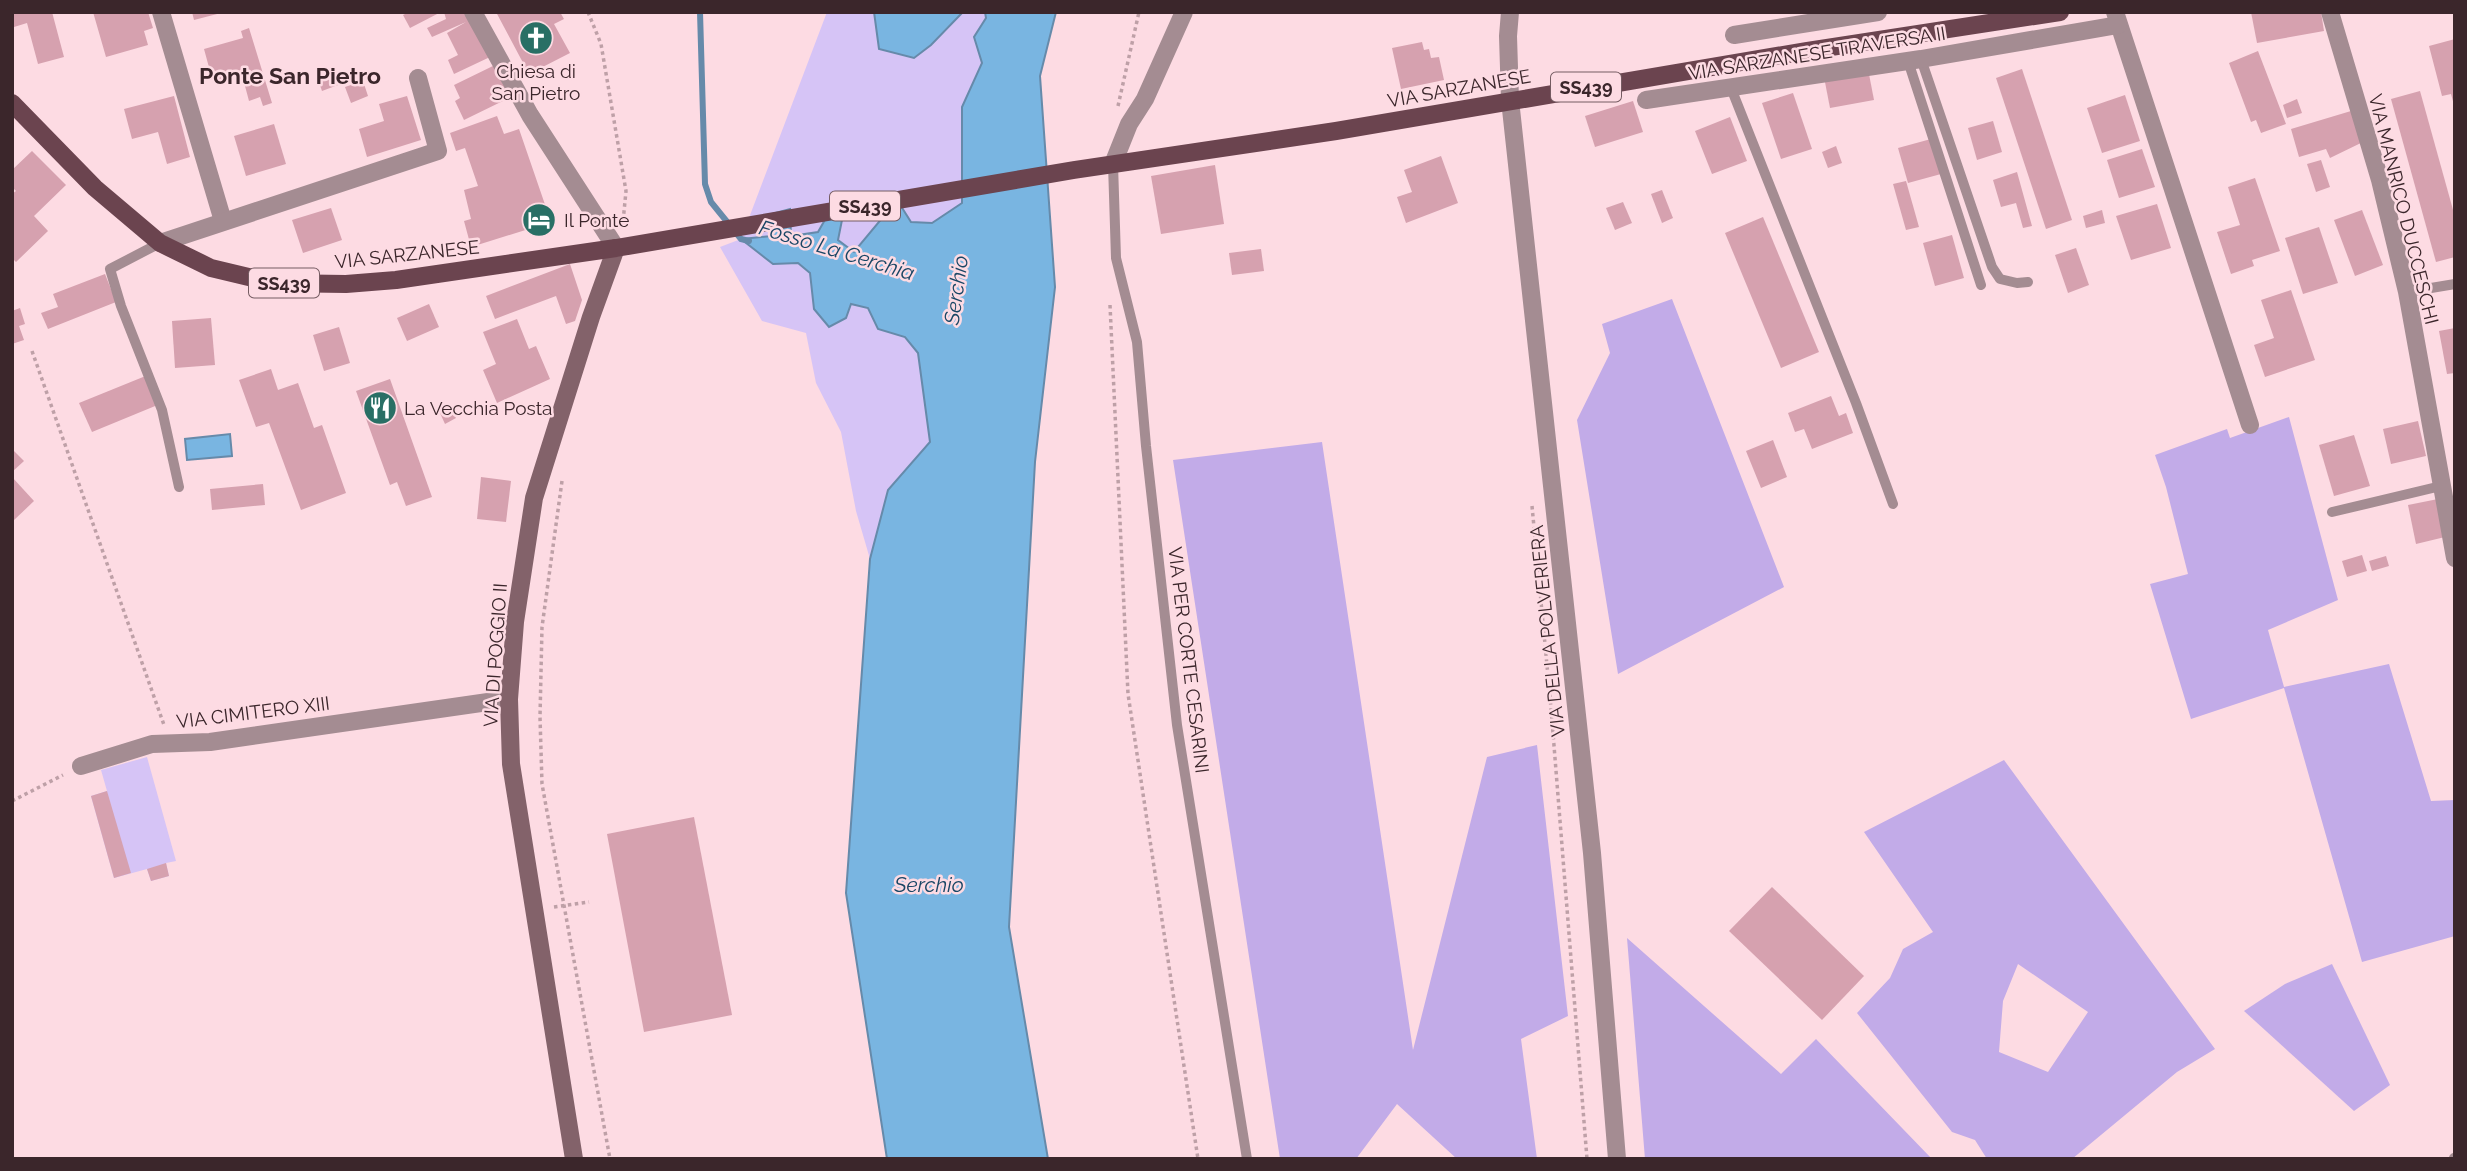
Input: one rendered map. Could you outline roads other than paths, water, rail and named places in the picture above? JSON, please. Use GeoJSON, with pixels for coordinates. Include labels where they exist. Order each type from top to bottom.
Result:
{"type":"FeatureCollection","features":[{"type":"Feature","properties":{"kind":"main road","name":"VIA SARZANESE"},"geometry":{"type":"LineString","coordinates":[[1113,164],[1336,131],[1510,100],[2060,12]]}},
{"type":"Feature","properties":{"kind":"main road","name":"VIA SARZANESE"},"geometry":{"type":"LineString","coordinates":[[12,103],[95,188],[160,243],[211,268],[274,283],[346,284],[396,280],[616,248]]}},
{"type":"Feature","properties":{"kind":"main road","name":"SS439"},"geometry":{"type":"LineString","coordinates":[[616,248],[1113,164]]}},
{"type":"Feature","properties":{"kind":"main road","name":"VIA DI POGGIO II"},"geometry":{"type":"LineString","coordinates":[[573,1159],[511,764],[509,699],[515,622],[534,498],[591,317],[616,248]]}},
{"type":"Feature","properties":{"kind":"street"},"geometry":{"type":"LineString","coordinates":[[161,12],[223,221]]}},
{"type":"Feature","properties":{"kind":"street"},"geometry":{"type":"LineString","coordinates":[[473,12],[530,115],[616,248]]}},
{"type":"Feature","properties":{"kind":"street"},"geometry":{"type":"LineString","coordinates":[[1113,164],[1129,124],[1145,99],[1184,12]]}},
{"type":"Feature","properties":{"kind":"street","name":"VIA DELLA POLVERIERA"},"geometry":{"type":"LineString","coordinates":[[1510,12],[1510,100],[1592,853],[1617,1159]]}},
{"type":"Feature","properties":{"kind":"street"},"geometry":{"type":"LineString","coordinates":[[1734,36],[1878,12]]}},
{"type":"Feature","properties":{"kind":"street","name":"VIA MANRICO DUCCESCHI"},"geometry":{"type":"LineString","coordinates":[[2330,12],[2380,180],[2407,292],[2454,547]]}},
{"type":"Feature","properties":{"kind":"street","name":"VIA SARZANESE TRAVERSA II"},"geometry":{"type":"LineString","coordinates":[[1646,100],[1915,60],[2116,19],[2250,425]]}},
{"type":"Feature","properties":{"kind":"street"},"geometry":{"type":"LineString","coordinates":[[160,243],[438,151],[418,78]]}},
{"type":"Feature","properties":{"kind":"street","name":"VIA CIMITERO XIII"},"geometry":{"type":"LineString","coordinates":[[81,766],[152,744],[210,742],[509,699]]}},
{"type":"Feature","properties":{"kind":"lane"},"geometry":{"type":"LineString","coordinates":[[1915,60],[1992,268],[2000,279],[2017,283],[2028,282]]}},
{"type":"Feature","properties":{"kind":"lane"},"geometry":{"type":"LineString","coordinates":[[1915,60],[1981,285]]}},
{"type":"Feature","properties":{"kind":"lane"},"geometry":{"type":"LineString","coordinates":[[1731,88],[1856,403],[1893,504]]}},
{"type":"Feature","properties":{"kind":"lane","name":"VIA PER CORTE CESARINI"},"geometry":{"type":"LineString","coordinates":[[1113,164],[1116,258],[1138,342],[1146,446],[1177,725],[1247,1159]]}},
{"type":"Feature","properties":{"kind":"lane"},"geometry":{"type":"LineString","coordinates":[[160,243],[110,270],[121,306],[162,410],[178,487]]}},
{"type":"Feature","properties":{"kind":"lane"},"geometry":{"type":"LineString","coordinates":[[2407,292],[2455,284]]}},
{"type":"Feature","properties":{"kind":"lane"},"geometry":{"type":"LineString","coordinates":[[2332,512],[2441,486]]}},
{"type":"Feature","properties":{"kind":"water"},"geometry":{"type":"Polygon","coordinates":[[[874,12],[963,12],[931,45],[914,58],[879,49],[874,12]]]}},
{"type":"Feature","properties":{"kind":"water","name":"Serchio"},"geometry":{"type":"Polygon","coordinates":[[[985,12],[1056,12],[1040,76],[1055,287],[1035,462],[1009,927],[1048,1159],[887,1159],[846,893],[870,559],[888,490],[930,442],[918,353],[905,337],[878,329],[868,308],[851,304],[846,318],[829,327],[814,309],[810,273],[798,263],[773,264],[741,239],[771,236],[768,215],[790,209],[791,236],[818,232],[826,218],[845,205],[838,240],[854,252],[888,211],[899,203],[911,222],[932,223],[962,203],[962,107],[982,63],[974,37],[986,18],[985,12]]]}},
{"type":"Feature","properties":{"kind":"water"},"geometry":{"type":"Polygon","coordinates":[[[230,434],[232,456],[187,460],[185,439],[230,434]]]}},
{"type":"Feature","properties":{"kind":"waterway","name":"Fosso La Cerchia"},"geometry":{"type":"LineString","coordinates":[[700,12],[705,184],[711,202],[741,239],[749,241]]}},
{"type":"Feature","properties":{"kind":"place","name":"Chiesa di San Pietro"},"geometry":{"type":"Point","coordinates":[536,38]}},
{"type":"Feature","properties":{"kind":"place","name":"Il Ponte"},"geometry":{"type":"Point","coordinates":[539,220]}},
{"type":"Feature","properties":{"kind":"place","name":"La Vecchia Posta"},"geometry":{"type":"Point","coordinates":[380,408]}},
{"type":"Feature","properties":{"kind":"district","name":"Ponte San Pietro"},"geometry":{"type":"Point","coordinates":[290,75]}}]}
